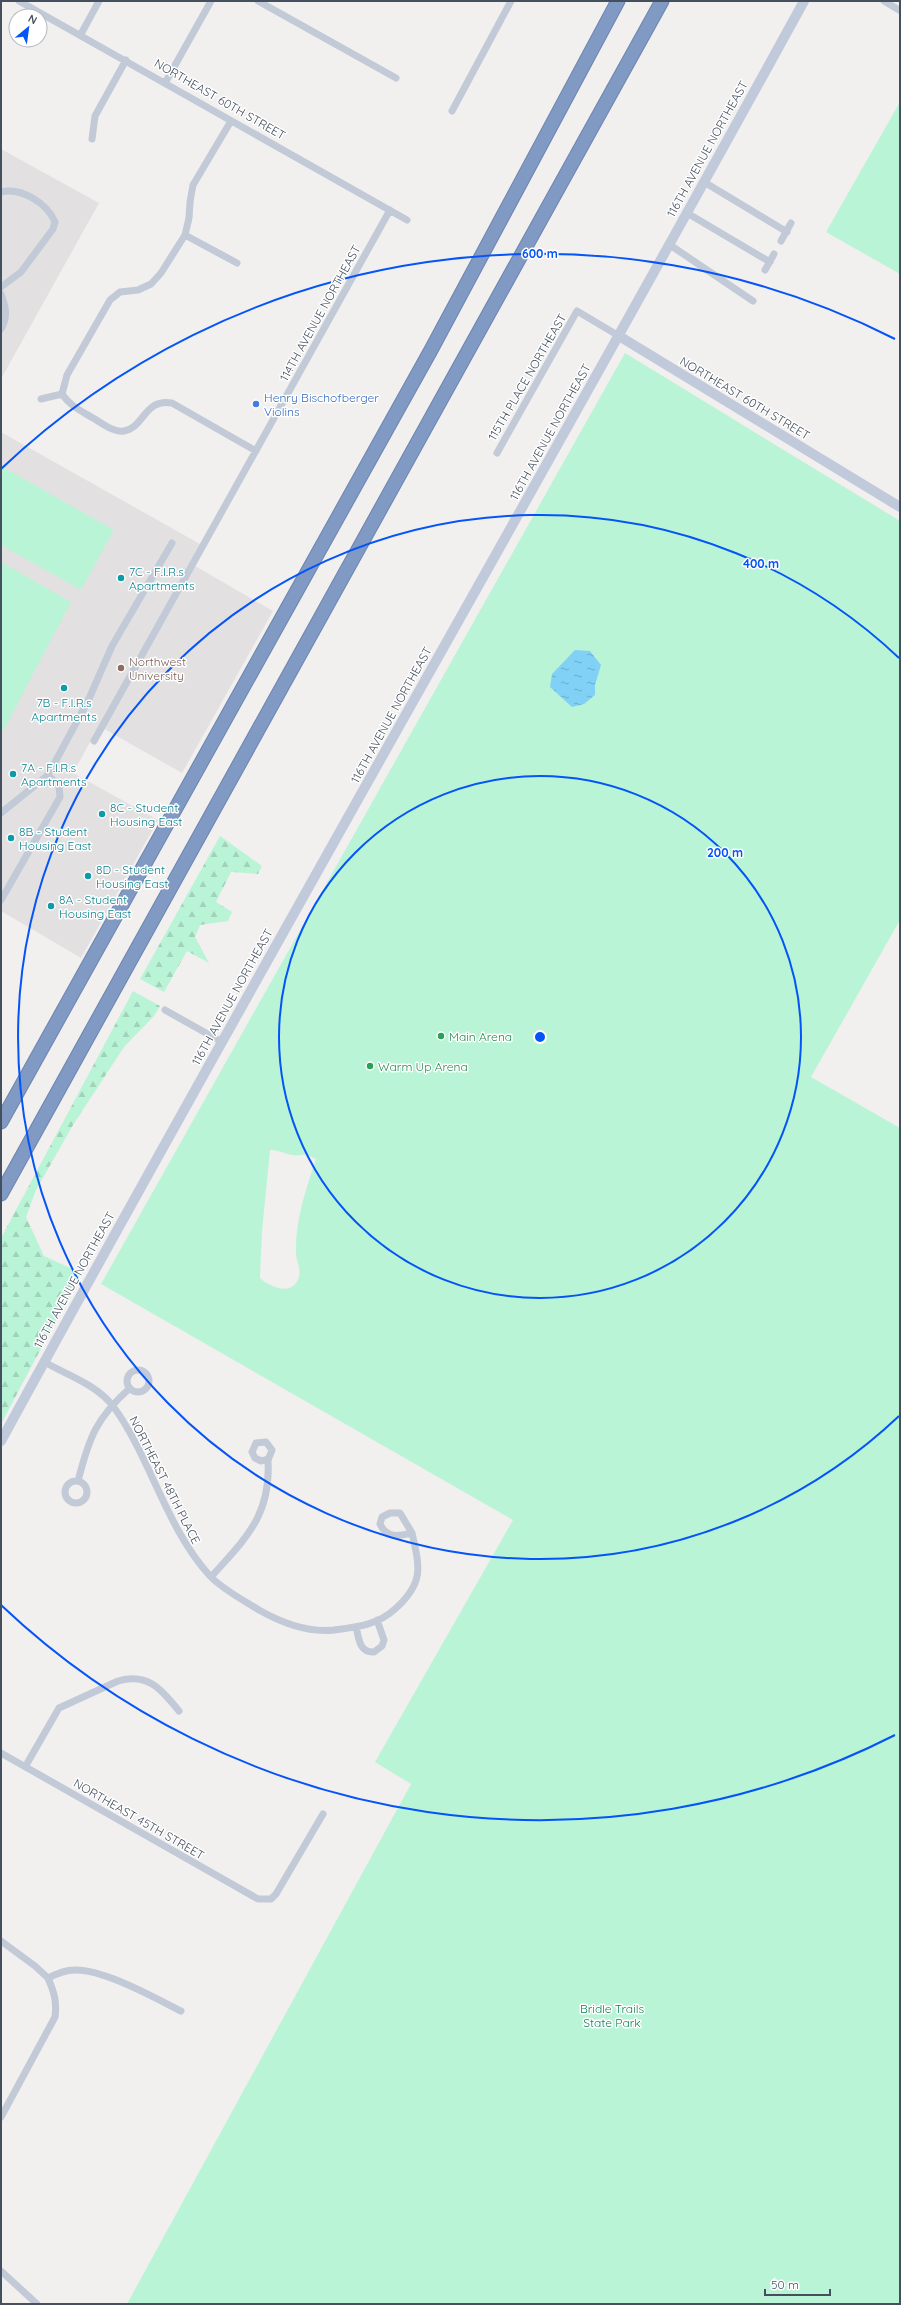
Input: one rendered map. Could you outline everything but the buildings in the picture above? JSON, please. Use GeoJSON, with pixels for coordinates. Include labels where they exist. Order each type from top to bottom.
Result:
{"type":"FeatureCollection","features":[{"type":"Feature","properties":{"kind":"highway"},"geometry":{"type":"LineString","coordinates":[[1,1122],[431,350],[618,1]]}},
{"type":"Feature","properties":{"kind":"highway"},"geometry":{"type":"LineString","coordinates":[[1,1194],[662,1]]}},
{"type":"Feature","properties":{"kind":"street","name":"NORTHEAST 60TH STREET"},"geometry":{"type":"LineString","coordinates":[[19,1],[81,34],[231,121],[408,220]]}},
{"type":"Feature","properties":{"kind":"street"},"geometry":{"type":"LineString","coordinates":[[81,34],[100,1]]}},
{"type":"Feature","properties":{"kind":"street"},"geometry":{"type":"LineString","coordinates":[[165,83],[210,1]]}},
{"type":"Feature","properties":{"kind":"street"},"geometry":{"type":"LineString","coordinates":[[258,1],[396,78]]}},
{"type":"Feature","properties":{"kind":"street"},"geometry":{"type":"LineString","coordinates":[[452,111],[511,1]]}},
{"type":"Feature","properties":{"kind":"street","name":"116TH AVENUE NORTHEAST"},"geometry":{"type":"LineString","coordinates":[[1,1441],[222,1042],[670,245],[804,1]]}},
{"type":"Feature","properties":{"kind":"street"},"geometry":{"type":"LineString","coordinates":[[884,1],[900,10]]}},
{"type":"Feature","properties":{"kind":"street"},"geometry":{"type":"LineString","coordinates":[[92,139],[95,116],[126,60]]}},
{"type":"Feature","properties":{"kind":"street"},"geometry":{"type":"LineString","coordinates":[[231,121],[194,186],[185,235],[161,273],[151,284],[138,290],[120,292],[110,300],[67,375],[62,394],[69,404],[114,429],[124,431],[133,426],[154,404],[163,401],[172,403],[256,451]]}},
{"type":"Feature","properties":{"kind":"street"},"geometry":{"type":"LineString","coordinates":[[704,182],[787,232]]}},
{"type":"Feature","properties":{"kind":"street"},"geometry":{"type":"LineString","coordinates":[[1,192],[11,190],[22,192],[52,214],[55,222],[53,229],[28,265],[1,287]]}},
{"type":"Feature","properties":{"kind":"street","name":"114TH AVENUE NORTHEAST"},"geometry":{"type":"LineString","coordinates":[[94,741],[390,210]]}},
{"type":"Feature","properties":{"kind":"street"},"geometry":{"type":"LineString","coordinates":[[687,213],[770,262]]}},
{"type":"Feature","properties":{"kind":"street"},"geometry":{"type":"LineString","coordinates":[[781,241],[791,223]]}},
{"type":"Feature","properties":{"kind":"street"},"geometry":{"type":"LineString","coordinates":[[185,235],[237,263]]}},
{"type":"Feature","properties":{"kind":"street"},"geometry":{"type":"LineString","coordinates":[[670,245],[754,301]]}},
{"type":"Feature","properties":{"kind":"street"},"geometry":{"type":"LineString","coordinates":[[765,270],[774,254]]}},
{"type":"Feature","properties":{"kind":"street"},"geometry":{"type":"LineString","coordinates":[[1,294],[7,307],[4,323],[1,329]]}},
{"type":"Feature","properties":{"kind":"street","name":"NORTHEAST 60TH STREET"},"geometry":{"type":"LineString","coordinates":[[577,311],[900,507]]}},
{"type":"Feature","properties":{"kind":"street","name":"115TH PLACE NORTHEAST"},"geometry":{"type":"LineString","coordinates":[[497,453],[577,311]]}},
{"type":"Feature","properties":{"kind":"street"},"geometry":{"type":"LineString","coordinates":[[41,400],[62,394]]}},
{"type":"Feature","properties":{"kind":"street"},"geometry":{"type":"LineString","coordinates":[[1,813],[48,775],[88,701],[112,646],[172,543]]}},
{"type":"Feature","properties":{"kind":"street"},"geometry":{"type":"LineString","coordinates":[[1,900],[60,797],[59,786],[48,775]]}},
{"type":"Feature","properties":{"kind":"street"},"geometry":{"type":"LineString","coordinates":[[165,1010],[222,1042]]}},
{"type":"Feature","properties":{"kind":"street","name":"NORTHEAST 48TH PLACE"},"geometry":{"type":"LineString","coordinates":[[44,1362],[99,1392],[112,1404],[141,1452],[189,1551],[211,1577],[271,1617],[297,1628],[325,1631],[367,1625],[392,1612],[413,1590],[418,1577],[419,1564],[412,1533]]}},
{"type":"Feature","properties":{"kind":"street"},"geometry":{"type":"LineString","coordinates":[[78,1481],[89,1440],[101,1418],[112,1404],[130,1388]]}},
{"type":"Feature","properties":{"kind":"street"},"geometry":{"type":"LineString","coordinates":[[211,1577],[256,1523],[263,1506],[269,1482],[268,1459]]}},
{"type":"Feature","properties":{"kind":"street"},"geometry":{"type":"LineString","coordinates":[[356,1627],[361,1647],[367,1652],[374,1652],[380,1649],[383,1643],[377,1620]]}},
{"type":"Feature","properties":{"kind":"street"},"geometry":{"type":"LineString","coordinates":[[25,1767],[59,1708],[118,1681],[138,1678],[150,1683],[166,1695],[179,1711]]}},
{"type":"Feature","properties":{"kind":"street","name":"NORTHEAST 45TH STREET"},"geometry":{"type":"LineString","coordinates":[[1,1754],[258,1899],[268,1899],[276,1894],[323,1814]]}},
{"type":"Feature","properties":{"kind":"street"},"geometry":{"type":"LineString","coordinates":[[1,1941],[35,1966],[48,1978],[54,1992],[56,2003],[55,2017],[1,2116]]}},
{"type":"Feature","properties":{"kind":"street"},"geometry":{"type":"LineString","coordinates":[[48,1978],[74,1970],[89,1971],[144,1992],[181,2011]]}},
{"type":"Feature","properties":{"kind":"street"},"geometry":{"type":"LineString","coordinates":[[1,2271],[37,2304]]}},
{"type":"Feature","properties":{"kind":"shaded area"},"geometry":{"type":"Polygon","coordinates":[[[1,149],[99,203],[1,379],[1,149]]]}},
{"type":"Feature","properties":{"kind":"shaded area","name":"Northwest University"},"geometry":{"type":"Polygon","coordinates":[[[1,432],[200,544],[190,563],[273,611],[182,773],[99,726],[73,773],[158,820],[81,958],[1,911],[1,432]]]}},
{"type":"Feature","properties":{"kind":"green space"},"geometry":{"type":"Polygon","coordinates":[[[900,102],[900,274],[826,232],[900,102]]]}},
{"type":"Feature","properties":{"kind":"green space","name":"Bridle Trails State Park"},"geometry":{"type":"Polygon","coordinates":[[[625,353],[900,521],[900,920],[811,1077],[900,1128],[900,2304],[127,2304],[411,1784],[375,1762],[513,1520],[101,1284],[625,353]],[[270,1150],[262,1231],[260,1278],[268,1284],[283,1289],[292,1287],[298,1279],[300,1271],[296,1257],[297,1229],[305,1193],[316,1159],[308,1155],[292,1155],[270,1150]]]}},
{"type":"Feature","properties":{"kind":"green space"},"geometry":{"type":"Polygon","coordinates":[[[1,466],[114,530],[81,590],[1,545],[1,466]]]}},
{"type":"Feature","properties":{"kind":"green space"},"geometry":{"type":"Polygon","coordinates":[[[1,562],[71,602],[1,735],[1,562]]]}},
{"type":"Feature","properties":{"kind":"green space"},"geometry":{"type":"Polygon","coordinates":[[[220,836],[262,866],[258,874],[231,872],[216,902],[232,912],[228,921],[200,925],[195,937],[209,963],[187,951],[164,992],[140,979],[220,836]]]}},
{"type":"Feature","properties":{"kind":"green space"},"geometry":{"type":"Polygon","coordinates":[[[133,991],[160,1006],[154,1016],[124,1047],[73,1125],[36,1190],[26,1217],[44,1256],[81,1273],[1,1424],[1,1238],[133,991]]]}},
{"type":"Feature","properties":{"kind":"water"},"geometry":{"type":"Polygon","coordinates":[[[575,650],[590,651],[601,665],[595,685],[595,695],[584,704],[572,707],[550,687],[552,674],[575,650]]]}},
{"type":"Feature","properties":{"kind":"place","name":"Henry Bischofberger Violins"},"geometry":{"type":"Point","coordinates":[256,404]}},
{"type":"Feature","properties":{"kind":"place","name":"7C - F.I.R.s Apartments"},"geometry":{"type":"Point","coordinates":[121,578]}},
{"type":"Feature","properties":{"kind":"place","name":"Northwest University"},"geometry":{"type":"Point","coordinates":[121,668]}},
{"type":"Feature","properties":{"kind":"place","name":"7B - F.I.R.s Apartments"},"geometry":{"type":"Point","coordinates":[64,688]}},
{"type":"Feature","properties":{"kind":"place","name":"7A - F.I.R.s Apartments"},"geometry":{"type":"Point","coordinates":[13,774]}},
{"type":"Feature","properties":{"kind":"place","name":"8C - Student Housing East"},"geometry":{"type":"Point","coordinates":[102,814]}},
{"type":"Feature","properties":{"kind":"place","name":"8B - Student Housing East"},"geometry":{"type":"Point","coordinates":[11,838]}},
{"type":"Feature","properties":{"kind":"place","name":"8D - Student Housing East"},"geometry":{"type":"Point","coordinates":[88,876]}},
{"type":"Feature","properties":{"kind":"place","name":"8A - Student Housing East"},"geometry":{"type":"Point","coordinates":[51,906]}},
{"type":"Feature","properties":{"kind":"place","name":"Main Arena"},"geometry":{"type":"Point","coordinates":[441,1036]}},
{"type":"Feature","properties":{"kind":"place","name":"Warm Up Arena"},"geometry":{"type":"Point","coordinates":[370,1066]}}]}
